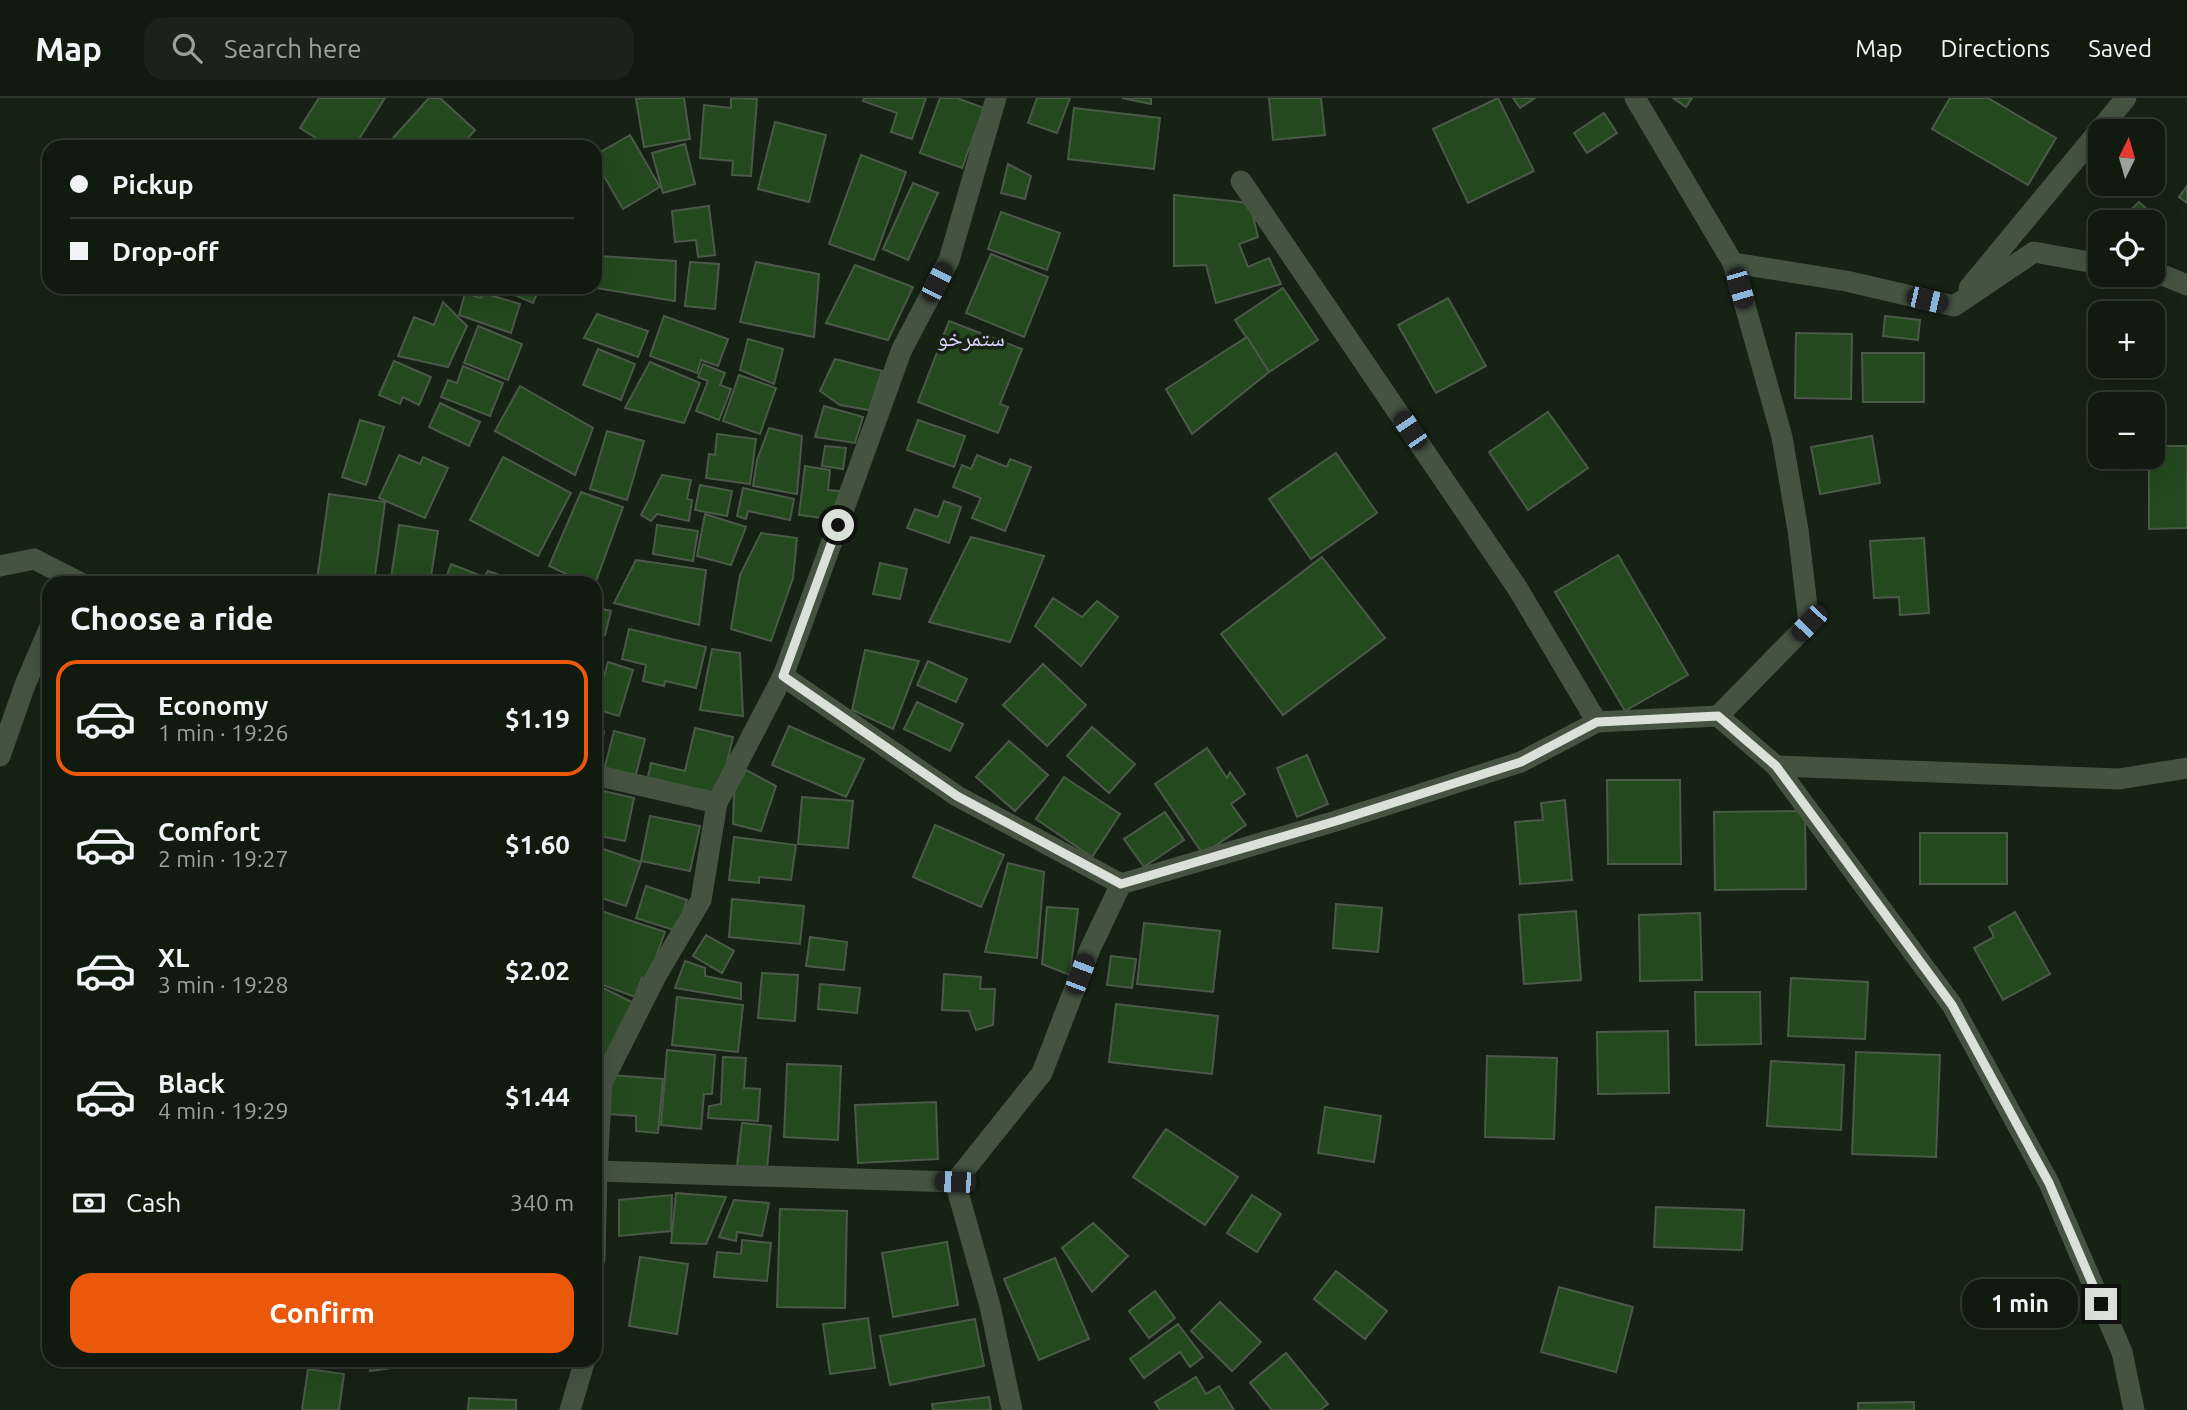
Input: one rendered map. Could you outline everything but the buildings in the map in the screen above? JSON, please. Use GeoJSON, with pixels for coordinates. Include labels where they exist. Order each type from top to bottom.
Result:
{"type":"FeatureCollection","features":[{"type":"Feature","properties":{"kind":"street"},"geometry":{"type":"LineString","coordinates":[[602,1083],[656,976],[701,900],[717,803],[783,676],[902,349],[949,260],[996,98]]}},
{"type":"Feature","properties":{"kind":"street"},"geometry":{"type":"LineString","coordinates":[[783,676],[957,796],[1121,884],[1336,821],[1521,762],[1597,722],[1718,716],[1809,623],[1798,530],[1782,437],[1734,263],[1634,98]]}},
{"type":"Feature","properties":{"kind":"street"},"geometry":{"type":"LineString","coordinates":[[1954,306],[2086,143],[2126,98]]}},
{"type":"Feature","properties":{"kind":"street"},"geometry":{"type":"LineString","coordinates":[[1241,181],[1518,589],[1597,722]]}},
{"type":"Feature","properties":{"kind":"street"},"geometry":{"type":"LineString","coordinates":[[1734,263],[1846,281],[1954,306],[2034,251],[2088,262]]}},
{"type":"Feature","properties":{"kind":"street"},"geometry":{"type":"LineString","coordinates":[[2165,276],[2187,285]]}},
{"type":"Feature","properties":{"kind":"street"},"geometry":{"type":"LineString","coordinates":[[0,566],[34,559],[67,576]]}},
{"type":"Feature","properties":{"kind":"street"},"geometry":{"type":"LineString","coordinates":[[0,756],[42,645]]}},
{"type":"Feature","properties":{"kind":"street"},"geometry":{"type":"LineString","coordinates":[[1718,716],[1776,766],[1952,1005],[2049,1183],[2122,1352],[2134,1410]]}},
{"type":"Feature","properties":{"kind":"street"},"geometry":{"type":"LineString","coordinates":[[1776,766],[2119,779],[2187,768]]}},
{"type":"Feature","properties":{"kind":"street"},"geometry":{"type":"LineString","coordinates":[[602,777],[717,803]]}},
{"type":"Feature","properties":{"kind":"street"},"geometry":{"type":"LineString","coordinates":[[955,1182],[1042,1073],[1090,949],[1121,884]]}},
{"type":"Feature","properties":{"kind":"street"},"geometry":{"type":"LineString","coordinates":[[602,1171],[955,1182]]}},
{"type":"Feature","properties":{"kind":"street"},"geometry":{"type":"LineString","coordinates":[[955,1182],[990,1306],[1012,1410]]}},
{"type":"Feature","properties":{"kind":"street"},"geometry":{"type":"LineString","coordinates":[[570,1410],[583,1367]]}},
{"type":"Feature","properties":{"kind":"district","name":"ستمرخو"},"geometry":{"type":"Point","coordinates":[971,338]}},
{"type":"Feature","properties":{"kind":"route"},"geometry":{"type":"LineString","coordinates":[[838,525],[783,676],[957,796],[1121,884],[1336,821],[1521,762],[1597,722],[1718,716],[1776,766],[1952,1005],[2049,1183],[2101,1304]]}}]}
